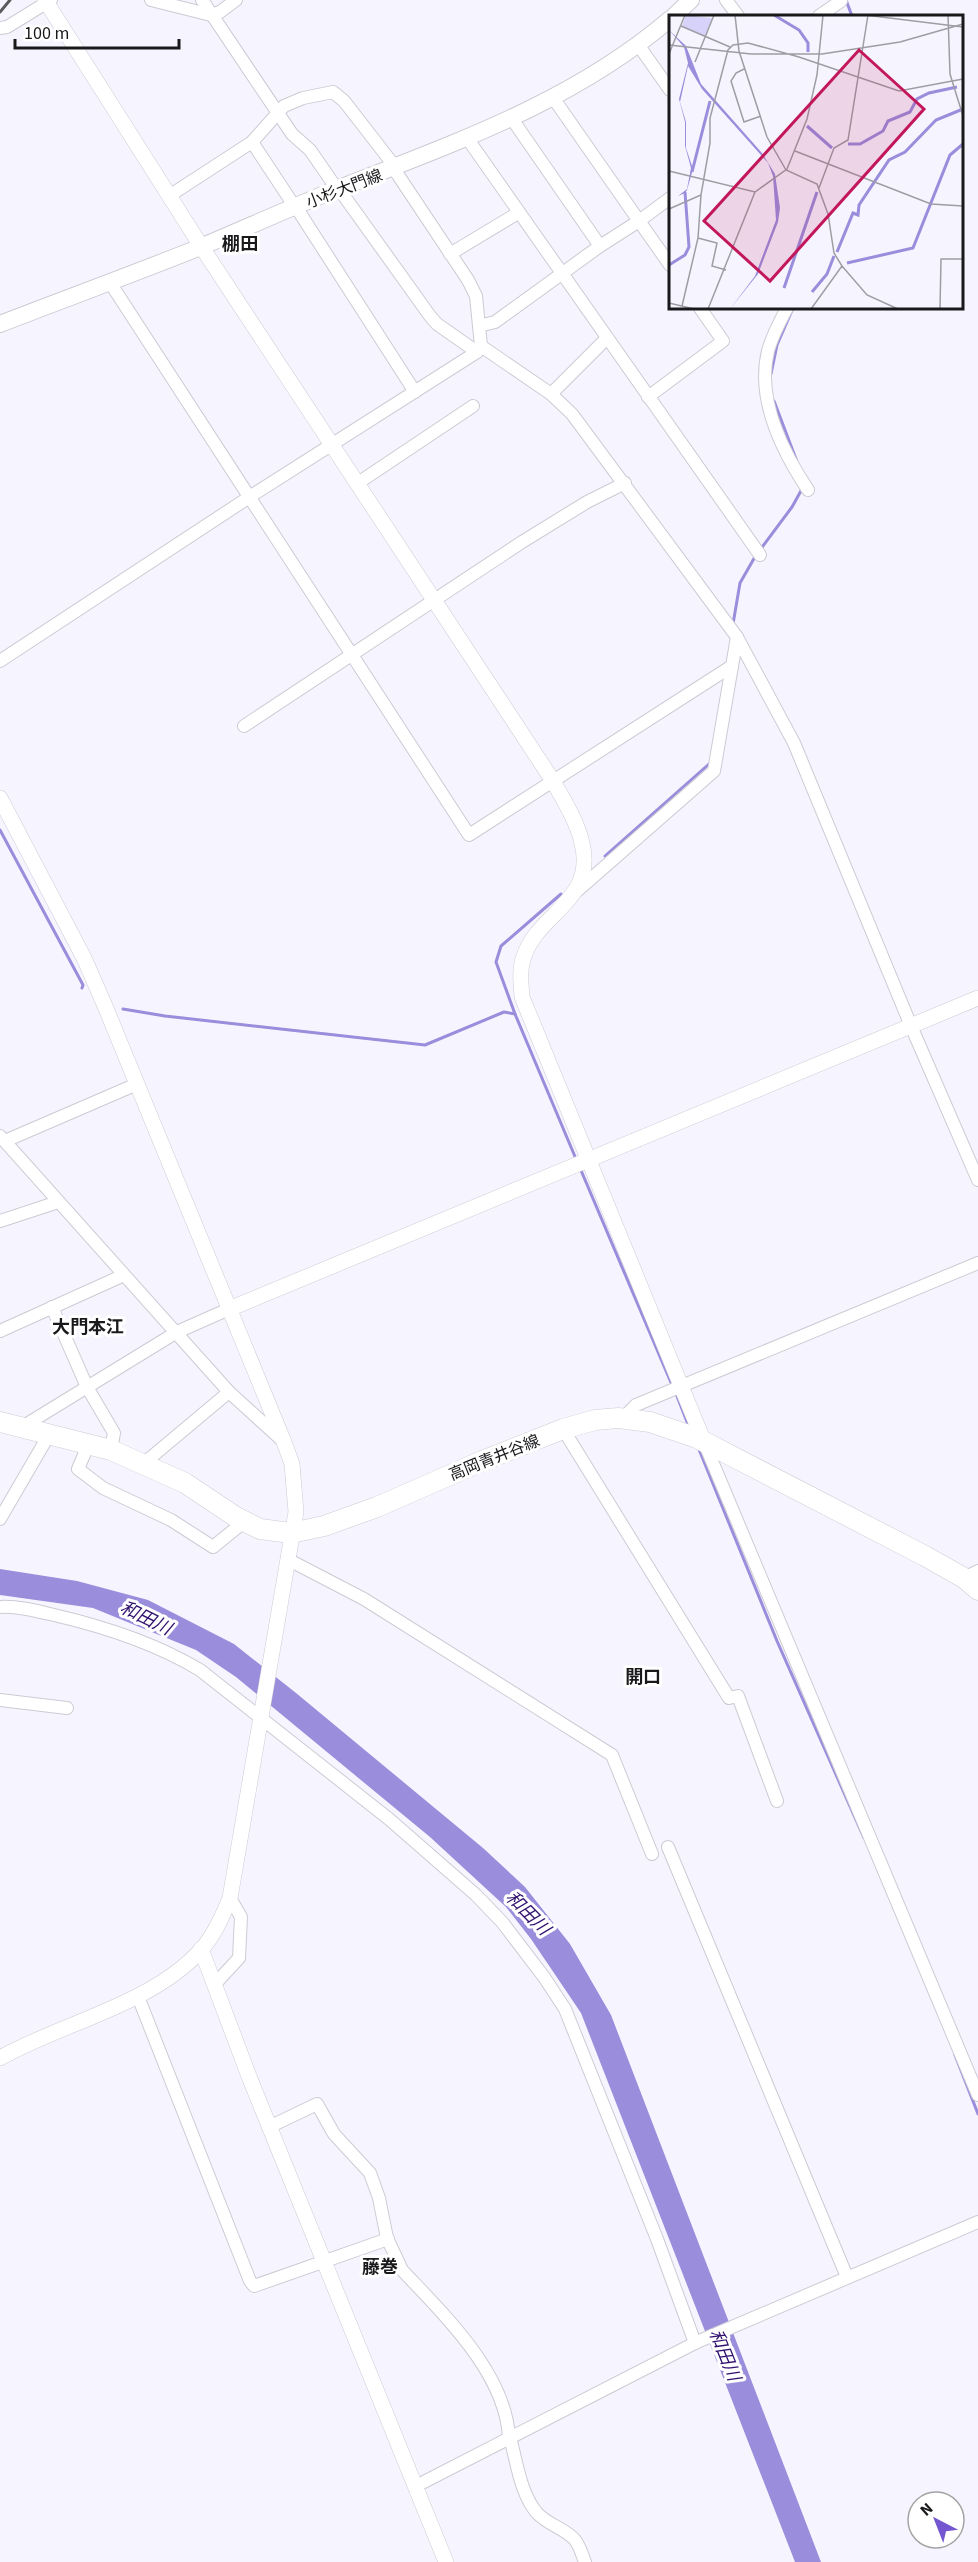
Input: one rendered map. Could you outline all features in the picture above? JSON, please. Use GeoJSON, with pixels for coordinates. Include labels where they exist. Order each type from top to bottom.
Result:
{"type":"FeatureCollection","features":[{"type":"Feature","properties":{"kind":"main road","name":"小杉大門線"},"geometry":{"type":"LineString","coordinates":[[675,15],[691,0]]}},
{"type":"Feature","properties":{"kind":"main road","name":"小杉大門線"},"geometry":{"type":"LineString","coordinates":[[0,324],[201,246],[512,119],[554,99],[639,46],[669,21]]}},
{"type":"Feature","properties":{"kind":"main road","name":"高岡青井谷線"},"geometry":{"type":"LineString","coordinates":[[0,1422],[111,1450],[185,1483],[260,1529],[291,1533],[324,1526],[377,1507],[482,1461],[563,1429],[595,1420],[622,1419],[650,1422],[676,1429],[704,1442],[973,1580]]}},
{"type":"Feature","properties":{"kind":"street"},"geometry":{"type":"LineString","coordinates":[[151,0],[211,15],[220,12],[236,0]]}},
{"type":"Feature","properties":{"kind":"street"},"geometry":{"type":"LineString","coordinates":[[202,0],[292,134],[310,150],[430,316],[437,324],[551,394],[572,414],[737,637],[795,743],[911,1026],[978,1180]]}},
{"type":"Feature","properties":{"kind":"street"},"geometry":{"type":"LineString","coordinates":[[726,0],[737,15]]}},
{"type":"Feature","properties":{"kind":"street"},"geometry":{"type":"LineString","coordinates":[[0,28],[7,27],[48,1],[201,246],[553,781],[576,823],[583,844],[585,868],[577,891]]}},
{"type":"Feature","properties":{"kind":"street"},"geometry":{"type":"LineString","coordinates":[[820,15],[841,1]]}},
{"type":"Feature","properties":{"kind":"street"},"geometry":{"type":"LineString","coordinates":[[639,46],[669,89]]}},
{"type":"Feature","properties":{"kind":"street"},"geometry":{"type":"LineString","coordinates":[[169,196],[252,142],[284,106],[303,98],[333,92],[344,101],[395,168],[476,296],[479,349]]}},
{"type":"Feature","properties":{"kind":"street"},"geometry":{"type":"LineString","coordinates":[[554,99],[669,264]]}},
{"type":"Feature","properties":{"kind":"street"},"geometry":{"type":"LineString","coordinates":[[512,119],[600,246]]}},
{"type":"Feature","properties":{"kind":"street"},"geometry":{"type":"LineString","coordinates":[[466,138],[760,555]]}},
{"type":"Feature","properties":{"kind":"street"},"geometry":{"type":"LineString","coordinates":[[252,142],[415,392]]}},
{"type":"Feature","properties":{"kind":"street"},"geometry":{"type":"LineString","coordinates":[[479,327],[495,322],[560,273],[669,199]]}},
{"type":"Feature","properties":{"kind":"street"},"geometry":{"type":"LineString","coordinates":[[450,254],[518,213]]}},
{"type":"Feature","properties":{"kind":"street"},"geometry":{"type":"LineString","coordinates":[[110,281],[469,835],[732,666]]}},
{"type":"Feature","properties":{"kind":"street"},"geometry":{"type":"LineString","coordinates":[[648,397],[723,341],[701,309]]}},
{"type":"Feature","properties":{"kind":"street"},"geometry":{"type":"LineString","coordinates":[[787,309],[768,350],[764,379],[766,399],[788,456],[808,490]]}},
{"type":"Feature","properties":{"kind":"street"},"geometry":{"type":"LineString","coordinates":[[551,394],[606,339]]}},
{"type":"Feature","properties":{"kind":"street"},"geometry":{"type":"LineString","coordinates":[[0,661],[479,349]]}},
{"type":"Feature","properties":{"kind":"street"},"geometry":{"type":"LineString","coordinates":[[358,483],[473,406]]}},
{"type":"Feature","properties":{"kind":"street"},"geometry":{"type":"LineString","coordinates":[[244,726],[352,653],[587,501],[625,483]]}},
{"type":"Feature","properties":{"kind":"street"},"geometry":{"type":"LineString","coordinates":[[737,637],[714,771],[577,891],[536,936],[524,955],[520,973],[522,997],[704,1442],[978,2095]]}},
{"type":"Feature","properties":{"kind":"street"},"geometry":{"type":"LineString","coordinates":[[0,798],[84,958],[137,1084],[284,1442],[292,1464],[296,1512],[230,1898],[223,1915],[201,1949],[168,1978],[130,1999],[27,2043],[0,2058]]}},
{"type":"Feature","properties":{"kind":"street"},"geometry":{"type":"LineString","coordinates":[[22,1427],[177,1332],[978,998]]}},
{"type":"Feature","properties":{"kind":"street"},"geometry":{"type":"LineString","coordinates":[[0,1156],[6,1142],[137,1084]]}},
{"type":"Feature","properties":{"kind":"street"},"geometry":{"type":"LineString","coordinates":[[6,1142],[57,1202],[229,1392],[284,1442]]}},
{"type":"Feature","properties":{"kind":"street"},"geometry":{"type":"LineString","coordinates":[[0,1221],[57,1202]]}},
{"type":"Feature","properties":{"kind":"street"},"geometry":{"type":"LineString","coordinates":[[622,1419],[636,1405],[978,1263]]}},
{"type":"Feature","properties":{"kind":"street"},"geometry":{"type":"LineString","coordinates":[[0,1331],[124,1275]]}},
{"type":"Feature","properties":{"kind":"street"},"geometry":{"type":"LineString","coordinates":[[52,1307],[87,1387],[114,1433],[111,1450]]}},
{"type":"Feature","properties":{"kind":"street"},"geometry":{"type":"LineString","coordinates":[[143,1464],[229,1392]]}},
{"type":"Feature","properties":{"kind":"street"},"geometry":{"type":"LineString","coordinates":[[563,1429],[729,1698],[738,1696],[777,1801]]}},
{"type":"Feature","properties":{"kind":"street"},"geometry":{"type":"LineString","coordinates":[[0,1519],[50,1433]]}},
{"type":"Feature","properties":{"kind":"street"},"geometry":{"type":"LineString","coordinates":[[89,1443],[78,1469],[104,1488],[171,1520],[213,1547],[245,1521]]}},
{"type":"Feature","properties":{"kind":"street"},"geometry":{"type":"LineString","coordinates":[[287,1559],[364,1599],[612,1755],[652,1854]]}},
{"type":"Feature","properties":{"kind":"street"},"geometry":{"type":"LineString","coordinates":[[0,1606],[45,1612],[94,1624],[173,1654],[214,1679],[389,1819],[477,1895],[502,1922],[566,2009],[696,2342]]}},
{"type":"Feature","properties":{"kind":"street"},"geometry":{"type":"LineString","coordinates":[[0,1700],[67,1708]]}},
{"type":"Feature","properties":{"kind":"street"},"geometry":{"type":"LineString","coordinates":[[668,1847],[847,2277]]}},
{"type":"Feature","properties":{"kind":"street"},"geometry":{"type":"LineString","coordinates":[[215,1984],[239,1958],[241,1917],[230,1898]]}},
{"type":"Feature","properties":{"kind":"street"},"geometry":{"type":"LineString","coordinates":[[201,1949],[250,2079],[446,2562]]}},
{"type":"Feature","properties":{"kind":"street"},"geometry":{"type":"LineString","coordinates":[[138,1999],[250,2281],[255,2286],[388,2239]]}},
{"type":"Feature","properties":{"kind":"street"},"geometry":{"type":"LineString","coordinates":[[271,2126],[317,2104],[334,2134],[370,2173],[379,2198],[388,2239],[402,2270],[464,2339],[499,2392],[527,2498],[548,2524],[568,2534],[576,2541],[585,2562]]}},
{"type":"Feature","properties":{"kind":"street"},"geometry":{"type":"LineString","coordinates":[[416,2486],[696,2342],[978,2222]]}},
{"type":"Feature","properties":{"kind":"water","name":"和田川"},"geometry":{"type":"Polygon","coordinates":[[[0,1569],[77,1581],[148,1600],[234,1644],[483,1848],[525,1887],[570,1944],[611,2015],[821,2562],[795,2562],[581,2013],[531,1939],[506,1907],[430,1837],[236,1677],[196,1650],[93,1608],[0,1595],[0,1569]]]}},
{"type":"Feature","properties":{"kind":"waterway"},"geometry":{"type":"LineString","coordinates":[[846,0],[852,15]]}},
{"type":"Feature","properties":{"kind":"waterway"},"geometry":{"type":"LineString","coordinates":[[771,374],[777,345],[793,309]]}},
{"type":"Feature","properties":{"kind":"waterway"},"geometry":{"type":"LineString","coordinates":[[774,401],[799,467]]}},
{"type":"Feature","properties":{"kind":"waterway"},"geometry":{"type":"LineString","coordinates":[[760,550],[792,507],[802,489]]}},
{"type":"Feature","properties":{"kind":"waterway"},"geometry":{"type":"LineString","coordinates":[[733,624],[740,583],[756,555]]}},
{"type":"Feature","properties":{"kind":"waterway"},"geometry":{"type":"LineString","coordinates":[[605,856],[709,764]]}},
{"type":"Feature","properties":{"kind":"waterway"},"geometry":{"type":"LineString","coordinates":[[0,830],[83,985],[82,988]]}},
{"type":"Feature","properties":{"kind":"waterway"},"geometry":{"type":"LineString","coordinates":[[515,1014],[496,962],[501,946],[561,894]]}},
{"type":"Feature","properties":{"kind":"waterway"},"geometry":{"type":"LineString","coordinates":[[123,1009],[165,1016],[425,1045],[504,1012],[515,1014],[576,1159]]}},
{"type":"Feature","properties":{"kind":"waterway"},"geometry":{"type":"LineString","coordinates":[[580,1168],[672,1385]]}},
{"type":"Feature","properties":{"kind":"waterway"},"geometry":{"type":"LineString","coordinates":[[675,1391],[689,1427]]}},
{"type":"Feature","properties":{"kind":"waterway"},"geometry":{"type":"LineString","coordinates":[[698,1447],[777,1641],[864,1838]]}},
{"type":"Feature","properties":{"kind":"waterway"},"geometry":{"type":"LineString","coordinates":[[955,2055],[978,2114]]}},
{"type":"Feature","properties":{"kind":"railway"},"geometry":{"type":"LineString","coordinates":[[0,12],[10,0]]}},
{"type":"Feature","properties":{"kind":"district","name":"棚田"},"geometry":{"type":"Point","coordinates":[240,244]}},
{"type":"Feature","properties":{"kind":"district","name":"大門本江"},"geometry":{"type":"Point","coordinates":[88,1327]}},
{"type":"Feature","properties":{"kind":"district","name":"開口"},"geometry":{"type":"Point","coordinates":[643,1677]}},
{"type":"Feature","properties":{"kind":"district","name":"藤巻"},"geometry":{"type":"Point","coordinates":[380,2267]}}]}
